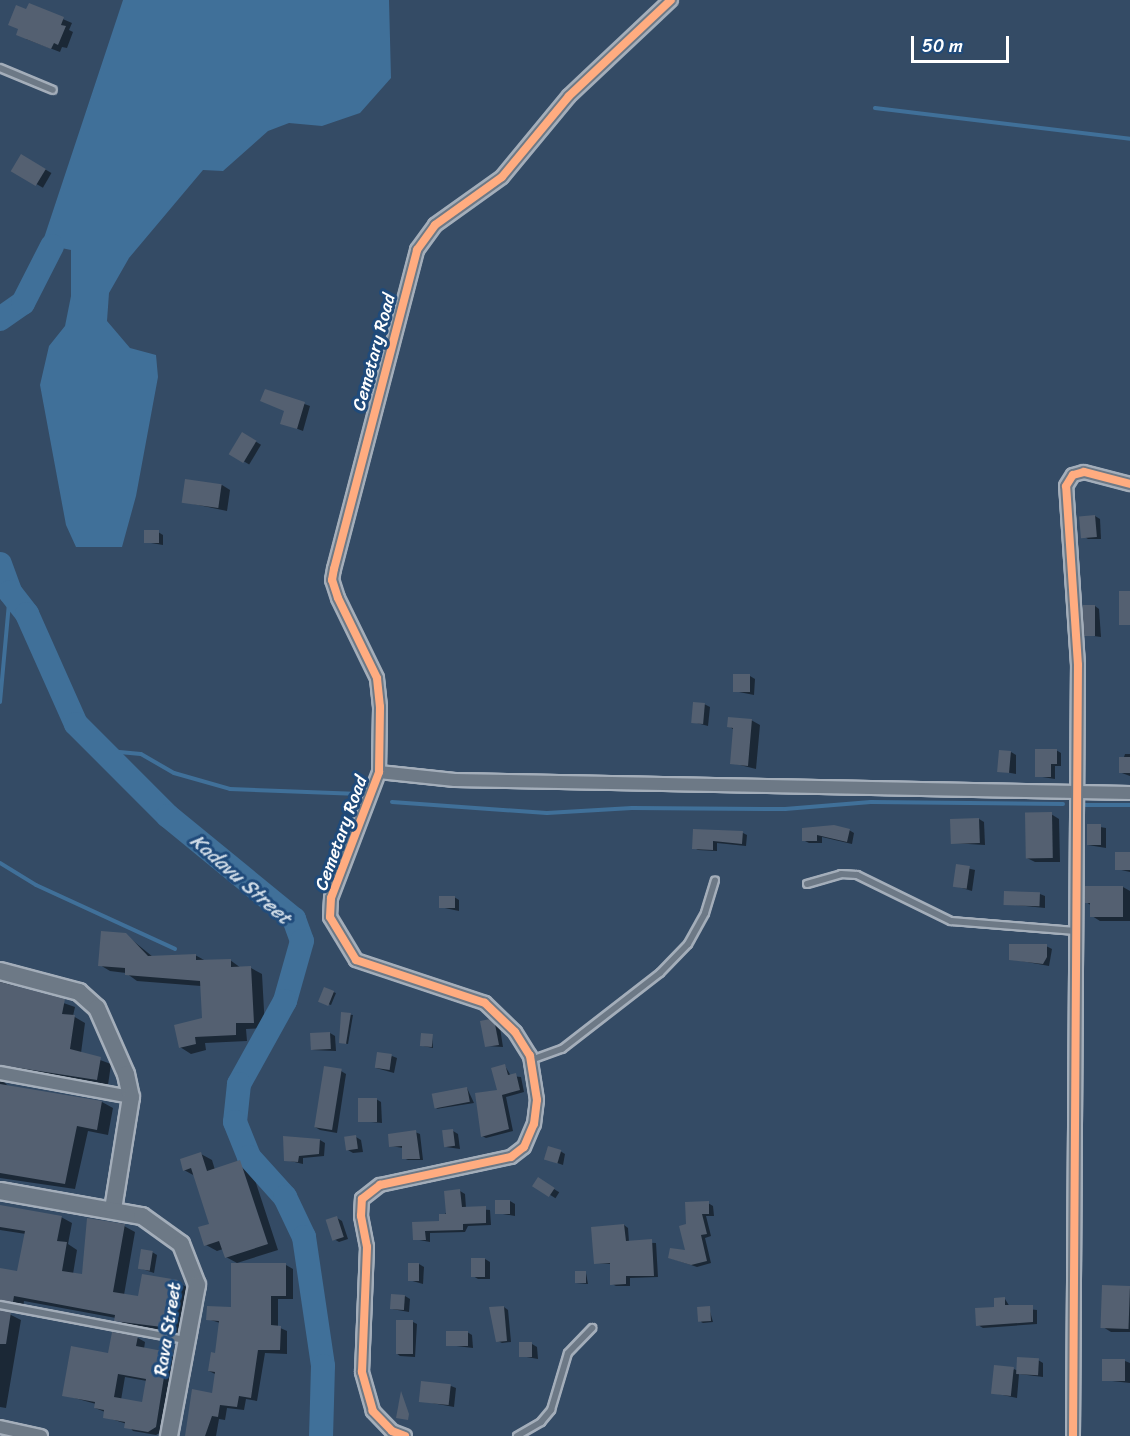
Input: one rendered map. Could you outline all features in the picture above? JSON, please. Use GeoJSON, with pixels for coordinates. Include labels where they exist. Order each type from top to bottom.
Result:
{"type":"FeatureCollection","features":[{"type":"Feature","properties":{"kind":"main road"},"geometry":{"type":"LineString","coordinates":[[0,971],[79,992],[92,1001],[126,1074],[131,1097],[113,1210],[0,1191]]}},
{"type":"Feature","properties":{"kind":"main road","name":"Rava Street"},"geometry":{"type":"LineString","coordinates":[[113,1210],[142,1216],[172,1234],[186,1254],[197,1285],[170,1436]]}},
{"type":"Feature","properties":{"kind":"street","name":"Cemetary Road"},"geometry":{"type":"LineString","coordinates":[[405,1436],[392,1431],[372,1411],[362,1372],[367,1247],[360,1216],[362,1199],[380,1185],[476,1167],[511,1157],[524,1147],[534,1124],[537,1100],[531,1060],[515,1032],[485,1003],[356,960],[330,917],[331,898],[379,772],[377,678],[332,580],[417,250],[435,225],[502,177],[569,96],[671,0]]}},
{"type":"Feature","properties":{"kind":"street"},"geometry":{"type":"LineString","coordinates":[[1074,1436],[1078,665],[1066,486],[1073,475],[1084,472],[1130,483]]}},
{"type":"Feature","properties":{"kind":"street"},"geometry":{"type":"LineString","coordinates":[[379,772],[455,780],[1130,793]]}},
{"type":"Feature","properties":{"kind":"street"},"geometry":{"type":"LineString","coordinates":[[0,1073],[131,1097]]}},
{"type":"Feature","properties":{"kind":"street"},"geometry":{"type":"LineString","coordinates":[[0,1428],[41,1436]]}},
{"type":"Feature","properties":{"kind":"lane"},"geometry":{"type":"LineString","coordinates":[[0,68],[52,90]]}},
{"type":"Feature","properties":{"kind":"lane"},"geometry":{"type":"LineString","coordinates":[[807,884],[841,874],[857,875],[951,921],[1076,931]]}},
{"type":"Feature","properties":{"kind":"lane"},"geometry":{"type":"LineString","coordinates":[[531,1060],[568,1044],[660,973],[688,944],[705,913],[715,881]]}},
{"type":"Feature","properties":{"kind":"lane"},"geometry":{"type":"LineString","coordinates":[[0,1305],[187,1341]]}},
{"type":"Feature","properties":{"kind":"lane"},"geometry":{"type":"LineString","coordinates":[[517,1436],[551,1410],[568,1353],[592,1328]]}},
{"type":"Feature","properties":{"kind":"water"},"geometry":{"type":"Polygon","coordinates":[[[123,0],[389,0],[391,78],[360,113],[322,126],[289,123],[268,131],[223,171],[203,170],[129,258],[109,293],[107,321],[130,348],[156,355],[158,377],[136,496],[122,547],[76,547],[66,525],[40,385],[49,346],[65,326],[71,296],[71,250],[42,244],[123,0]]]}},
{"type":"Feature","properties":{"kind":"building"},"geometry":{"type":"Polygon","coordinates":[[[29,3],[64,17],[61,25],[66,26],[58,45],[54,43],[51,49],[16,35],[18,29],[8,25],[16,5],[26,9],[29,3]]]}},
{"type":"Feature","properties":{"kind":"building"},"geometry":{"type":"Polygon","coordinates":[[[21,154],[46,169],[36,186],[11,171],[21,154]]]}},
{"type":"Feature","properties":{"kind":"building"},"geometry":{"type":"Polygon","coordinates":[[[373,344],[383,347],[378,362],[368,359],[373,344]]]}},
{"type":"Feature","properties":{"kind":"building"},"geometry":{"type":"Polygon","coordinates":[[[265,389],[305,402],[297,429],[280,424],[284,411],[260,401],[265,389]]]}},
{"type":"Feature","properties":{"kind":"building"},"geometry":{"type":"Polygon","coordinates":[[[242,432],[257,441],[243,463],[229,454],[242,432]]]}},
{"type":"Feature","properties":{"kind":"building"},"geometry":{"type":"Polygon","coordinates":[[[185,479],[222,484],[218,508],[182,503],[185,479]]]}},
{"type":"Feature","properties":{"kind":"building"},"geometry":{"type":"Polygon","coordinates":[[[1095,515],[1097,537],[1081,538],[1079,516],[1095,515]]]}},
{"type":"Feature","properties":{"kind":"building"},"geometry":{"type":"Polygon","coordinates":[[[144,530],[159,530],[159,543],[144,543],[144,530]]]}},
{"type":"Feature","properties":{"kind":"building"},"geometry":{"type":"Polygon","coordinates":[[[1119,591],[1130,591],[1130,625],[1119,625],[1119,591]]]}},
{"type":"Feature","properties":{"kind":"building"},"geometry":{"type":"Polygon","coordinates":[[[1083,605],[1095,605],[1095,636],[1083,636],[1083,605]]]}},
{"type":"Feature","properties":{"kind":"building"},"geometry":{"type":"Polygon","coordinates":[[[733,674],[750,674],[750,692],[733,692],[733,674]]]}},
{"type":"Feature","properties":{"kind":"building"},"geometry":{"type":"Polygon","coordinates":[[[693,702],[705,703],[703,724],[691,723],[693,702]]]}},
{"type":"Feature","properties":{"kind":"building"},"geometry":{"type":"Polygon","coordinates":[[[728,717],[752,719],[748,766],[730,764],[733,728],[727,727],[728,717]]]}},
{"type":"Feature","properties":{"kind":"building"},"geometry":{"type":"Polygon","coordinates":[[[1035,749],[1057,749],[1057,764],[1051,764],[1051,777],[1035,777],[1035,749]]]}},
{"type":"Feature","properties":{"kind":"building"},"geometry":{"type":"Polygon","coordinates":[[[999,750],[1011,751],[1009,773],[997,772],[999,750]]]}},
{"type":"Feature","properties":{"kind":"building"},"geometry":{"type":"Polygon","coordinates":[[[1119,757],[1130,757],[1130,773],[1119,773],[1119,757]]]}},
{"type":"Feature","properties":{"kind":"building"},"geometry":{"type":"Polygon","coordinates":[[[1025,812],[1052,812],[1053,858],[1026,858],[1025,812]]]}},
{"type":"Feature","properties":{"kind":"building"},"geometry":{"type":"Polygon","coordinates":[[[979,818],[980,843],[951,844],[950,819],[979,818]]]}},
{"type":"Feature","properties":{"kind":"building"},"geometry":{"type":"Polygon","coordinates":[[[1087,824],[1101,824],[1101,845],[1087,845],[1087,824]]]}},
{"type":"Feature","properties":{"kind":"building"},"geometry":{"type":"Polygon","coordinates":[[[834,825],[850,829],[847,842],[817,835],[817,841],[802,841],[802,828],[834,825]]]}},
{"type":"Feature","properties":{"kind":"building"},"geometry":{"type":"Polygon","coordinates":[[[693,829],[743,831],[742,844],[713,841],[713,850],[692,849],[693,829]]]}},
{"type":"Feature","properties":{"kind":"building"},"geometry":{"type":"Polygon","coordinates":[[[1115,852],[1130,852],[1130,870],[1115,870],[1115,852]]]}},
{"type":"Feature","properties":{"kind":"building"},"geometry":{"type":"Polygon","coordinates":[[[956,864],[970,866],[967,889],[953,887],[956,864]]]}},
{"type":"Feature","properties":{"kind":"building"},"geometry":{"type":"Polygon","coordinates":[[[1085,886],[1123,886],[1123,917],[1090,917],[1090,903],[1085,903],[1085,886]]]}},
{"type":"Feature","properties":{"kind":"building"},"geometry":{"type":"Polygon","coordinates":[[[1004,891],[1040,892],[1039,906],[1004,905],[1004,891]]]}},
{"type":"Feature","properties":{"kind":"building"},"geometry":{"type":"Polygon","coordinates":[[[439,896],[455,896],[455,908],[439,908],[439,896]]]}},
{"type":"Feature","properties":{"kind":"building"},"geometry":{"type":"Polygon","coordinates":[[[101,931],[126,933],[148,956],[196,954],[196,960],[231,959],[231,967],[251,966],[254,1023],[236,1023],[236,1035],[195,1037],[196,1044],[179,1048],[174,1025],[202,1018],[200,981],[125,975],[125,968],[98,966],[101,931]]]}},
{"type":"Feature","properties":{"kind":"building"},"geometry":{"type":"Polygon","coordinates":[[[1009,944],[1047,944],[1047,957],[1043,964],[1009,960],[1009,944]]]}},
{"type":"Feature","properties":{"kind":"building"},"geometry":{"type":"Polygon","coordinates":[[[0,982],[65,999],[62,1014],[75,1015],[70,1049],[101,1057],[97,1080],[0,1065],[0,982]]]}},
{"type":"Feature","properties":{"kind":"building"},"geometry":{"type":"Polygon","coordinates":[[[324,987],[334,991],[328,1006],[318,1002],[324,987]]]}},
{"type":"Feature","properties":{"kind":"building"},"geometry":{"type":"Polygon","coordinates":[[[341,1012],[351,1013],[346,1044],[339,1043],[341,1012]]]}},
{"type":"Feature","properties":{"kind":"building"},"geometry":{"type":"Polygon","coordinates":[[[490,1019],[495,1024],[499,1045],[485,1047],[480,1021],[490,1019]]]}},
{"type":"Feature","properties":{"kind":"building"},"geometry":{"type":"Polygon","coordinates":[[[330,1032],[331,1049],[311,1050],[310,1033],[330,1032]]]}},
{"type":"Feature","properties":{"kind":"building"},"geometry":{"type":"Polygon","coordinates":[[[421,1033],[433,1034],[432,1047],[420,1046],[421,1033]]]}},
{"type":"Feature","properties":{"kind":"building"},"geometry":{"type":"Polygon","coordinates":[[[377,1052],[392,1054],[390,1070],[375,1068],[377,1052]]]}},
{"type":"Feature","properties":{"kind":"building"},"geometry":{"type":"Polygon","coordinates":[[[505,1064],[508,1075],[516,1073],[520,1090],[502,1095],[509,1129],[481,1137],[475,1093],[497,1090],[491,1068],[505,1064]]]}},
{"type":"Feature","properties":{"kind":"building"},"geometry":{"type":"Polygon","coordinates":[[[324,1066],[342,1069],[332,1130],[314,1127],[324,1066]]]}},
{"type":"Feature","properties":{"kind":"building"},"geometry":{"type":"Polygon","coordinates":[[[0,1084],[102,1101],[97,1130],[77,1126],[65,1184],[0,1173],[0,1084]]]}},
{"type":"Feature","properties":{"kind":"building"},"geometry":{"type":"Polygon","coordinates":[[[467,1087],[470,1102],[435,1109],[432,1094],[467,1087]]]}},
{"type":"Feature","properties":{"kind":"building"},"geometry":{"type":"Polygon","coordinates":[[[358,1098],[377,1098],[377,1122],[358,1122],[358,1098]]]}},
{"type":"Feature","properties":{"kind":"building"},"geometry":{"type":"Polygon","coordinates":[[[453,1129],[455,1146],[444,1147],[442,1130],[453,1129]]]}},
{"type":"Feature","properties":{"kind":"building"},"geometry":{"type":"Polygon","coordinates":[[[416,1130],[420,1159],[402,1159],[402,1146],[389,1147],[388,1134],[416,1130]]]}},
{"type":"Feature","properties":{"kind":"building"},"geometry":{"type":"Polygon","coordinates":[[[356,1135],[358,1149],[346,1151],[344,1137],[356,1135]]]}},
{"type":"Feature","properties":{"kind":"building"},"geometry":{"type":"Polygon","coordinates":[[[283,1136],[320,1139],[319,1154],[299,1156],[298,1162],[284,1161],[283,1136]]]}},
{"type":"Feature","properties":{"kind":"building"},"geometry":{"type":"Polygon","coordinates":[[[548,1146],[561,1150],[557,1163],[544,1159],[548,1146]]]}},
{"type":"Feature","properties":{"kind":"building"},"geometry":{"type":"Polygon","coordinates":[[[201,1152],[207,1171],[240,1160],[268,1244],[225,1258],[219,1241],[204,1246],[198,1227],[209,1224],[191,1168],[183,1171],[180,1159],[201,1152]]]}},
{"type":"Feature","properties":{"kind":"building"},"geometry":{"type":"Polygon","coordinates":[[[538,1177],[555,1188],[549,1197],[532,1186],[538,1177]]]}},
{"type":"Feature","properties":{"kind":"building"},"geometry":{"type":"Polygon","coordinates":[[[460,1189],[462,1207],[486,1206],[486,1223],[463,1224],[463,1230],[425,1231],[426,1240],[413,1240],[412,1222],[439,1221],[439,1214],[446,1214],[444,1191],[460,1189]]]}},
{"type":"Feature","properties":{"kind":"building"},"geometry":{"type":"Polygon","coordinates":[[[495,1200],[510,1200],[510,1214],[495,1214],[495,1200]]]}},
{"type":"Feature","properties":{"kind":"building"},"geometry":{"type":"Polygon","coordinates":[[[709,1201],[709,1214],[702,1214],[707,1234],[701,1235],[707,1261],[691,1265],[668,1258],[670,1248],[685,1250],[679,1226],[686,1224],[685,1202],[709,1201]]]}},
{"type":"Feature","properties":{"kind":"building"},"geometry":{"type":"Polygon","coordinates":[[[0,1205],[62,1216],[57,1241],[67,1242],[62,1271],[82,1274],[87,1218],[125,1224],[113,1292],[138,1296],[142,1274],[178,1280],[170,1328],[114,1321],[115,1315],[14,1296],[13,1302],[0,1300],[0,1268],[17,1271],[25,1231],[0,1227],[0,1205]]]}},
{"type":"Feature","properties":{"kind":"building"},"geometry":{"type":"Polygon","coordinates":[[[337,1216],[344,1237],[332,1241],[326,1220],[337,1216]]]}},
{"type":"Feature","properties":{"kind":"building"},"geometry":{"type":"Polygon","coordinates":[[[624,1224],[626,1241],[652,1239],[654,1276],[626,1276],[626,1284],[610,1285],[610,1263],[594,1264],[591,1227],[624,1224]]]}},
{"type":"Feature","properties":{"kind":"building"},"geometry":{"type":"Polygon","coordinates":[[[141,1249],[153,1251],[150,1271],[138,1269],[141,1249]]]}},
{"type":"Feature","properties":{"kind":"building"},"geometry":{"type":"Polygon","coordinates":[[[471,1258],[485,1258],[485,1277],[471,1277],[471,1258]]]}},
{"type":"Feature","properties":{"kind":"building"},"geometry":{"type":"Polygon","coordinates":[[[231,1263],[286,1263],[286,1296],[271,1296],[271,1325],[281,1326],[280,1350],[258,1350],[251,1398],[239,1396],[237,1407],[220,1405],[218,1417],[212,1416],[205,1436],[185,1436],[192,1389],[212,1393],[215,1372],[208,1371],[211,1352],[215,1353],[219,1321],[206,1320],[207,1306],[231,1307],[231,1263]]]}},
{"type":"Feature","properties":{"kind":"building"},"geometry":{"type":"Polygon","coordinates":[[[408,1263],[419,1263],[419,1281],[408,1281],[408,1263]]]}},
{"type":"Feature","properties":{"kind":"building"},"geometry":{"type":"Polygon","coordinates":[[[575,1271],[586,1271],[586,1283],[575,1283],[575,1271]]]}},
{"type":"Feature","properties":{"kind":"building"},"geometry":{"type":"Polygon","coordinates":[[[1102,1285],[1130,1286],[1128,1329],[1100,1328],[1102,1285]]]}},
{"type":"Feature","properties":{"kind":"building"},"geometry":{"type":"Polygon","coordinates":[[[391,1294],[405,1295],[404,1310],[390,1309],[391,1294]]]}},
{"type":"Feature","properties":{"kind":"building"},"geometry":{"type":"Polygon","coordinates":[[[1005,1297],[1005,1305],[1033,1305],[1033,1322],[976,1326],[975,1308],[994,1307],[994,1298],[1005,1297]]]}},
{"type":"Feature","properties":{"kind":"building"},"geometry":{"type":"Polygon","coordinates":[[[504,1306],[507,1341],[496,1342],[489,1307],[504,1306]]]}},
{"type":"Feature","properties":{"kind":"building"},"geometry":{"type":"Polygon","coordinates":[[[710,1306],[711,1321],[698,1322],[697,1307],[710,1306]]]}},
{"type":"Feature","properties":{"kind":"building"},"geometry":{"type":"Polygon","coordinates":[[[0,1310],[11,1312],[6,1344],[0,1344],[0,1310]]]}},
{"type":"Feature","properties":{"kind":"building"},"geometry":{"type":"Polygon","coordinates":[[[396,1320],[413,1320],[413,1354],[396,1354],[396,1320]]]}},
{"type":"Feature","properties":{"kind":"building"},"geometry":{"type":"Polygon","coordinates":[[[446,1331],[468,1331],[468,1346],[446,1346],[446,1331]]]}},
{"type":"Feature","properties":{"kind":"building"},"geometry":{"type":"Polygon","coordinates":[[[112,1332],[138,1336],[136,1346],[168,1352],[156,1427],[148,1432],[124,1428],[125,1422],[103,1418],[104,1410],[94,1408],[95,1402],[62,1396],[71,1346],[108,1353],[112,1332]],[[118,1374],[114,1397],[142,1402],[146,1379],[118,1374]]]}},
{"type":"Feature","properties":{"kind":"building"},"geometry":{"type":"Polygon","coordinates":[[[519,1342],[532,1342],[532,1357],[519,1357],[519,1342]]]}},
{"type":"Feature","properties":{"kind":"building"},"geometry":{"type":"Polygon","coordinates":[[[1017,1357],[1039,1358],[1038,1375],[1016,1374],[1017,1357]]]}},
{"type":"Feature","properties":{"kind":"building"},"geometry":{"type":"Polygon","coordinates":[[[1102,1359],[1125,1359],[1125,1381],[1102,1381],[1102,1359]]]}},
{"type":"Feature","properties":{"kind":"building"},"geometry":{"type":"Polygon","coordinates":[[[994,1365],[1014,1367],[1011,1396],[991,1394],[994,1365]]]}},
{"type":"Feature","properties":{"kind":"building"},"geometry":{"type":"Polygon","coordinates":[[[421,1381],[451,1384],[449,1405],[419,1402],[421,1381]]]}},
{"type":"Feature","properties":{"kind":"building"},"geometry":{"type":"Polygon","coordinates":[[[401,1391],[409,1414],[408,1420],[396,1418],[401,1391]]]}},
{"type":"Feature","properties":{"kind":"waterway"},"geometry":{"type":"LineString","coordinates":[[875,108],[1130,139]]}},
{"type":"Feature","properties":{"kind":"waterway","name":"Kadavu Street"},"geometry":{"type":"LineString","coordinates":[[0,319],[23,303],[52,246]]}},
{"type":"Feature","properties":{"kind":"waterway","name":"Kadavu Street"},"geometry":{"type":"LineString","coordinates":[[0,564],[10,592],[27,614],[76,724],[168,816],[294,919],[302,941],[285,1001],[239,1084],[235,1122],[249,1157],[285,1197],[304,1237],[323,1366],[321,1436]]}},
{"type":"Feature","properties":{"kind":"waterway"},"geometry":{"type":"LineString","coordinates":[[0,702],[10,592]]}},
{"type":"Feature","properties":{"kind":"waterway"},"geometry":{"type":"LineString","coordinates":[[98,750],[141,754],[174,773],[230,789],[360,794]]}},
{"type":"Feature","properties":{"kind":"waterway"},"geometry":{"type":"LineString","coordinates":[[392,802],[547,813],[632,808],[785,809],[871,802],[1063,804]]}},
{"type":"Feature","properties":{"kind":"waterway"},"geometry":{"type":"LineString","coordinates":[[1083,805],[1130,805]]}},
{"type":"Feature","properties":{"kind":"waterway"},"geometry":{"type":"LineString","coordinates":[[0,863],[36,885],[175,949]]}},
{"type":"Feature","properties":{"kind":"cycle path"},"geometry":{"type":"LineString","coordinates":[[405,1436],[392,1431],[373,1411],[362,1372],[367,1247],[361,1216],[362,1199],[380,1185],[511,1157],[524,1147],[534,1124],[537,1100],[530,1056],[515,1032],[485,1003],[356,960],[330,917],[331,898],[379,772],[380,707],[377,678],[338,598],[332,580],[334,569],[417,250],[435,225],[502,177],[569,96],[671,0]]}},
{"type":"Feature","properties":{"kind":"cycle path"},"geometry":{"type":"LineString","coordinates":[[1073,1436],[1078,665],[1066,486],[1073,475],[1084,472],[1130,484]]}}]}
